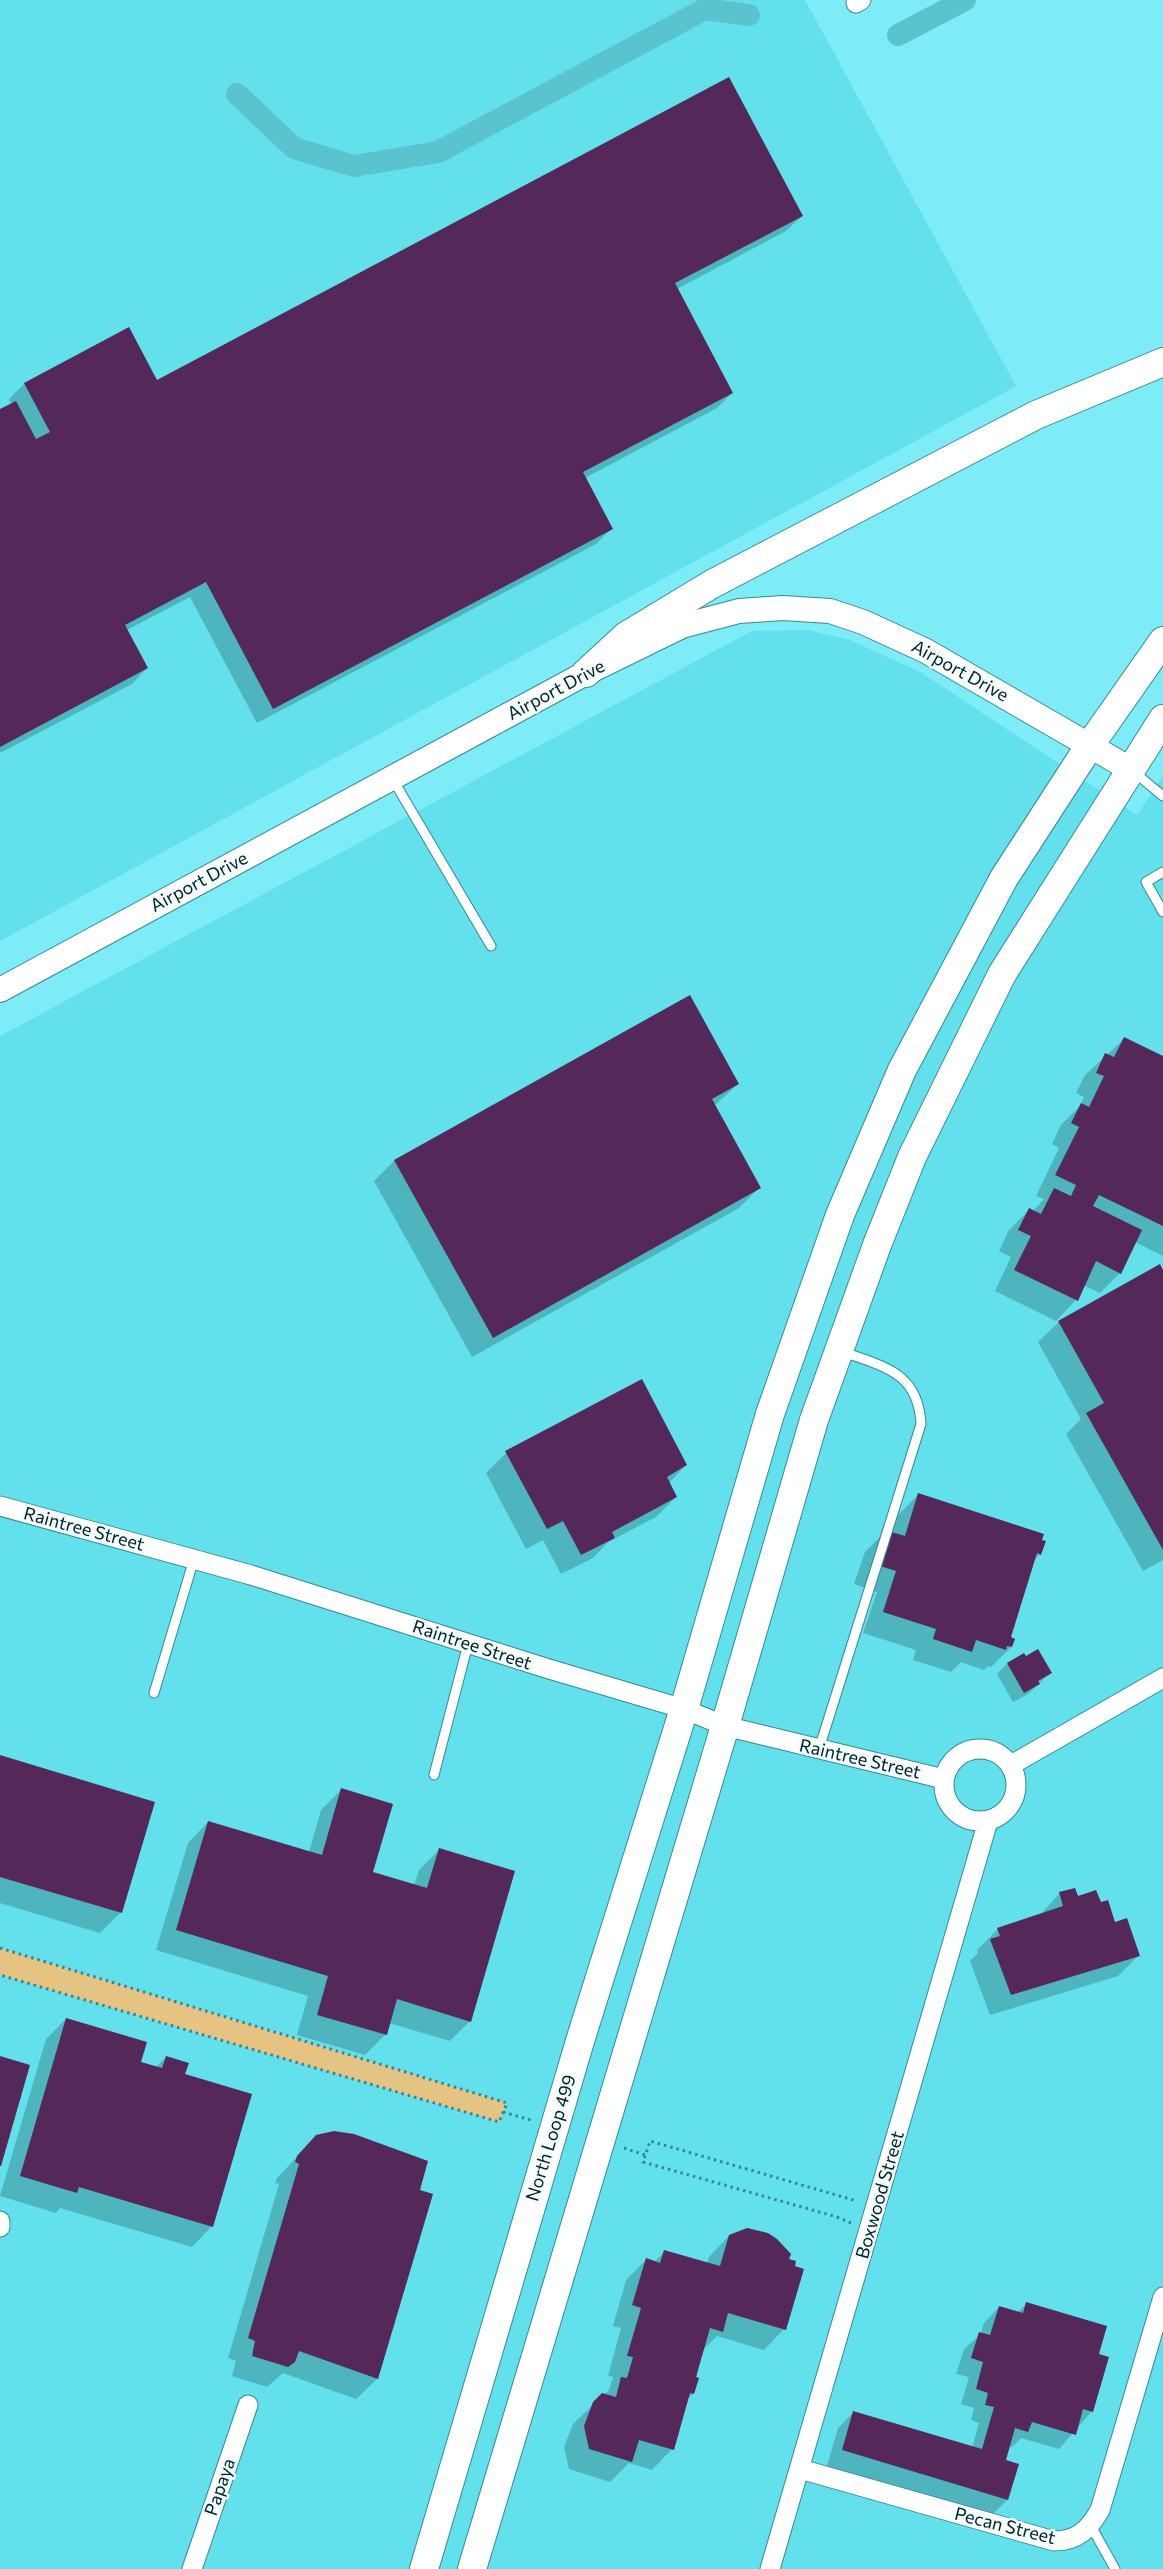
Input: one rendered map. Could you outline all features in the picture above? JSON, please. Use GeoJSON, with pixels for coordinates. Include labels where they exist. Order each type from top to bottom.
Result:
{"type":"FeatureCollection","features":[{"type":"Feature","properties":{"kind":"main road"},"geometry":{"type":"LineString","coordinates":[[586,673],[626,636],[712,584],[1036,415],[1163,362]]}},
{"type":"Feature","properties":{"kind":"main road","name":"North Loop 499"},"geometry":{"type":"LineString","coordinates":[[424,2569],[580,2040],[684,1708],[770,1414],[840,1215],[902,1070],[1004,878],[1090,745],[1163,641]]}},
{"type":"Feature","properties":{"kind":"main road"},"geometry":{"type":"LineString","coordinates":[[472,2569],[725,1726],[814,1420],[839,1350],[912,1157],[1002,974],[1130,769],[1163,720]]}},
{"type":"Feature","properties":{"kind":"street","name":"Airport Drive"},"geometry":{"type":"LineString","coordinates":[[0,990],[586,673],[682,626],[739,611],[783,608],[830,611],[863,622],[926,651],[1130,769]]}},
{"type":"Feature","properties":{"kind":"street","name":"Raintree Street"},"geometry":{"type":"LineString","coordinates":[[0,1506],[194,1559],[468,1644],[684,1708],[725,1726],[944,1779]]}},
{"type":"Feature","properties":{"kind":"street"},"geometry":{"type":"LineString","coordinates":[[1011,1765],[1163,1678]]}},
{"type":"Feature","properties":{"kind":"street"},"geometry":{"type":"LineString","coordinates":[[981,1748],[998,1753],[1011,1765],[1017,1782],[1014,1799],[1004,1813],[988,1821],[970,1820],[955,1811],[946,1796],[944,1779],[951,1762],[964,1752],[981,1748]]}},
{"type":"Feature","properties":{"kind":"street","name":"Boxwood Street"},"geometry":{"type":"LineString","coordinates":[[770,2569],[988,1821]]}},
{"type":"Feature","properties":{"kind":"street"},"geometry":{"type":"LineString","coordinates":[[1091,2526],[1100,2510],[1163,2297]]}},
{"type":"Feature","properties":{"kind":"street","name":"Papaya"},"geometry":{"type":"LineString","coordinates":[[192,2569],[248,2405]]}},
{"type":"Feature","properties":{"kind":"street","name":"Pecan Street"},"geometry":{"type":"LineString","coordinates":[[800,2469],[1054,2541],[1068,2541],[1082,2534],[1091,2526]]}},
{"type":"Feature","properties":{"kind":"lane"},"geometry":{"type":"LineString","coordinates":[[1130,769],[1163,796]]}},
{"type":"Feature","properties":{"kind":"lane"},"geometry":{"type":"LineString","coordinates":[[392,778],[491,946]]}},
{"type":"Feature","properties":{"kind":"lane"},"geometry":{"type":"LineString","coordinates":[[1163,872],[1146,882],[1163,912]]}},
{"type":"Feature","properties":{"kind":"lane"},"geometry":{"type":"LineString","coordinates":[[819,1749],[921,1424],[920,1406],[915,1393],[903,1378],[892,1370],[839,1350]]}},
{"type":"Feature","properties":{"kind":"lane"},"geometry":{"type":"LineString","coordinates":[[154,1693],[194,1559]]}},
{"type":"Feature","properties":{"kind":"lane"},"geometry":{"type":"LineString","coordinates":[[434,1775],[468,1644]]}},
{"type":"Feature","properties":{"kind":"lane"},"geometry":{"type":"LineString","coordinates":[[1091,2526],[1115,2569]]}},
{"type":"Feature","properties":{"kind":"path"},"geometry":{"type":"LineString","coordinates":[[0,1948],[508,2102],[499,2122],[0,1975]]}},
{"type":"Feature","properties":{"kind":"path"},"geometry":{"type":"LineString","coordinates":[[869,2232],[838,2217],[643,2162],[650,2140],[876,2206]]}},
{"type":"Feature","properties":{"kind":"shaded area"},"geometry":{"type":"Polygon","coordinates":[[[0,0],[805,0],[1016,386],[0,941],[0,0]]]}},
{"type":"Feature","properties":{"kind":"shaded area"},"geometry":{"type":"Polygon","coordinates":[[[808,630],[850,640],[920,672],[1137,815],[1163,776],[1163,2569],[0,2569],[0,1036],[752,631],[808,630]]]}},
{"type":"Feature","properties":{"kind":"shaded area"},"geometry":{"type":"Polygon","coordinates":[[[0,1948],[507,2103],[499,2122],[0,1975],[0,1948]]]}},
{"type":"Feature","properties":{"kind":"building"},"geometry":{"type":"Polygon","coordinates":[[[729,77],[803,216],[675,283],[733,393],[583,472],[613,529],[273,709],[206,582],[125,625],[148,668],[0,747],[0,409],[16,401],[36,439],[50,432],[24,383],[129,327],[157,380],[729,77]]]}},
{"type":"Feature","properties":{"kind":"building"},"geometry":{"type":"Polygon","coordinates":[[[690,995],[739,1084],[712,1099],[761,1188],[493,1338],[394,1160],[690,995]]]}},
{"type":"Feature","properties":{"kind":"building"},"geometry":{"type":"Polygon","coordinates":[[[1124,1037],[1163,1056],[1163,1226],[1099,1195],[1093,1206],[1142,1230],[1121,1274],[1096,1261],[1078,1301],[1014,1270],[1031,1236],[1018,1230],[1029,1208],[1041,1214],[1054,1188],[1071,1196],[1076,1185],[1055,1175],[1079,1127],[1071,1123],[1081,1103],[1089,1107],[1104,1076],[1096,1073],[1105,1053],[1114,1057],[1124,1037]]]}},
{"type":"Feature","properties":{"kind":"building"},"geometry":{"type":"Polygon","coordinates":[[[1160,1264],[1163,1270],[1163,1550],[1086,1413],[1104,1403],[1058,1321],[1160,1264]]]}},
{"type":"Feature","properties":{"kind":"building"},"geometry":{"type":"Polygon","coordinates":[[[642,1379],[687,1465],[667,1477],[677,1497],[612,1532],[615,1538],[581,1555],[563,1521],[547,1529],[505,1451],[642,1379]]]}},
{"type":"Feature","properties":{"kind":"building"},"geometry":{"type":"Polygon","coordinates":[[[918,1493],[1044,1534],[1042,1540],[1046,1541],[1041,1555],[1037,1553],[1011,1637],[1015,1639],[1012,1647],[1007,1646],[1006,1650],[976,1640],[972,1652],[933,1639],[936,1629],[883,1612],[896,1571],[874,1564],[885,1530],[905,1536],[918,1493]]]}},
{"type":"Feature","properties":{"kind":"building"},"geometry":{"type":"Polygon","coordinates":[[[1038,1649],[1052,1673],[1038,1681],[1040,1684],[1024,1693],[1007,1663],[1024,1653],[1026,1656],[1038,1649]]]}},
{"type":"Feature","properties":{"kind":"building"},"geometry":{"type":"Polygon","coordinates":[[[0,1755],[155,1802],[122,1913],[0,1877],[0,1755]]]}},
{"type":"Feature","properties":{"kind":"building"},"geometry":{"type":"Polygon","coordinates":[[[341,1788],[393,1804],[373,1872],[427,1888],[439,1848],[515,1871],[471,2022],[397,1999],[387,2035],[317,2015],[328,1976],[176,1930],[208,1821],[322,1855],[341,1788]]]}},
{"type":"Feature","properties":{"kind":"building"},"geometry":{"type":"Polygon","coordinates":[[[1075,1888],[1078,1896],[1096,1890],[1101,1902],[1108,1900],[1115,1922],[1127,1918],[1140,1956],[1011,1995],[990,1939],[1000,1936],[997,1928],[1063,1906],[1059,1892],[1075,1888]]]}},
{"type":"Feature","properties":{"kind":"building"},"geometry":{"type":"Polygon","coordinates":[[[66,2018],[147,2042],[141,2062],[162,2068],[166,2056],[189,2063],[185,2074],[252,2094],[213,2227],[79,2187],[77,2193],[20,2176],[66,2018]]]}},
{"type":"Feature","properties":{"kind":"building"},"geometry":{"type":"Polygon","coordinates":[[[0,2056],[30,2065],[1,2166],[0,2166],[0,2056]]]}},
{"type":"Feature","properties":{"kind":"building"},"geometry":{"type":"Polygon","coordinates":[[[334,2131],[354,2134],[428,2161],[420,2190],[433,2194],[378,2379],[299,2351],[295,2362],[288,2367],[252,2356],[255,2341],[248,2338],[299,2164],[295,2162],[297,2156],[316,2135],[334,2131]]]}},
{"type":"Feature","properties":{"kind":"building"},"geometry":{"type":"Polygon","coordinates":[[[747,2228],[768,2233],[777,2239],[791,2254],[789,2259],[796,2261],[795,2266],[804,2269],[786,2330],[728,2313],[723,2332],[710,2328],[696,2377],[699,2378],[694,2394],[690,2393],[674,2450],[639,2440],[632,2462],[589,2449],[584,2426],[593,2402],[602,2393],[616,2397],[621,2377],[627,2378],[633,2357],[627,2356],[641,2308],[632,2305],[646,2258],[660,2263],[664,2250],[720,2266],[729,2235],[747,2228]]]}},
{"type":"Feature","properties":{"kind":"building"},"geometry":{"type":"Polygon","coordinates":[[[1026,2302],[1107,2326],[1099,2354],[1109,2357],[1093,2412],[1083,2409],[1076,2435],[1032,2422],[1028,2432],[1015,2428],[1006,2460],[1019,2464],[1008,2500],[842,2450],[853,2411],[982,2449],[994,2407],[985,2405],[988,2393],[976,2389],[983,2362],[971,2358],[979,2332],[990,2335],[999,2306],[1023,2313],[1026,2302]]]}},
{"type":"Feature","properties":{"kind":"waterway"},"geometry":{"type":"LineString","coordinates":[[898,35],[965,0]]}},
{"type":"Feature","properties":{"kind":"waterway"},"geometry":{"type":"LineString","coordinates":[[237,94],[294,148],[354,166],[438,152],[705,9],[749,15]]}}]}
